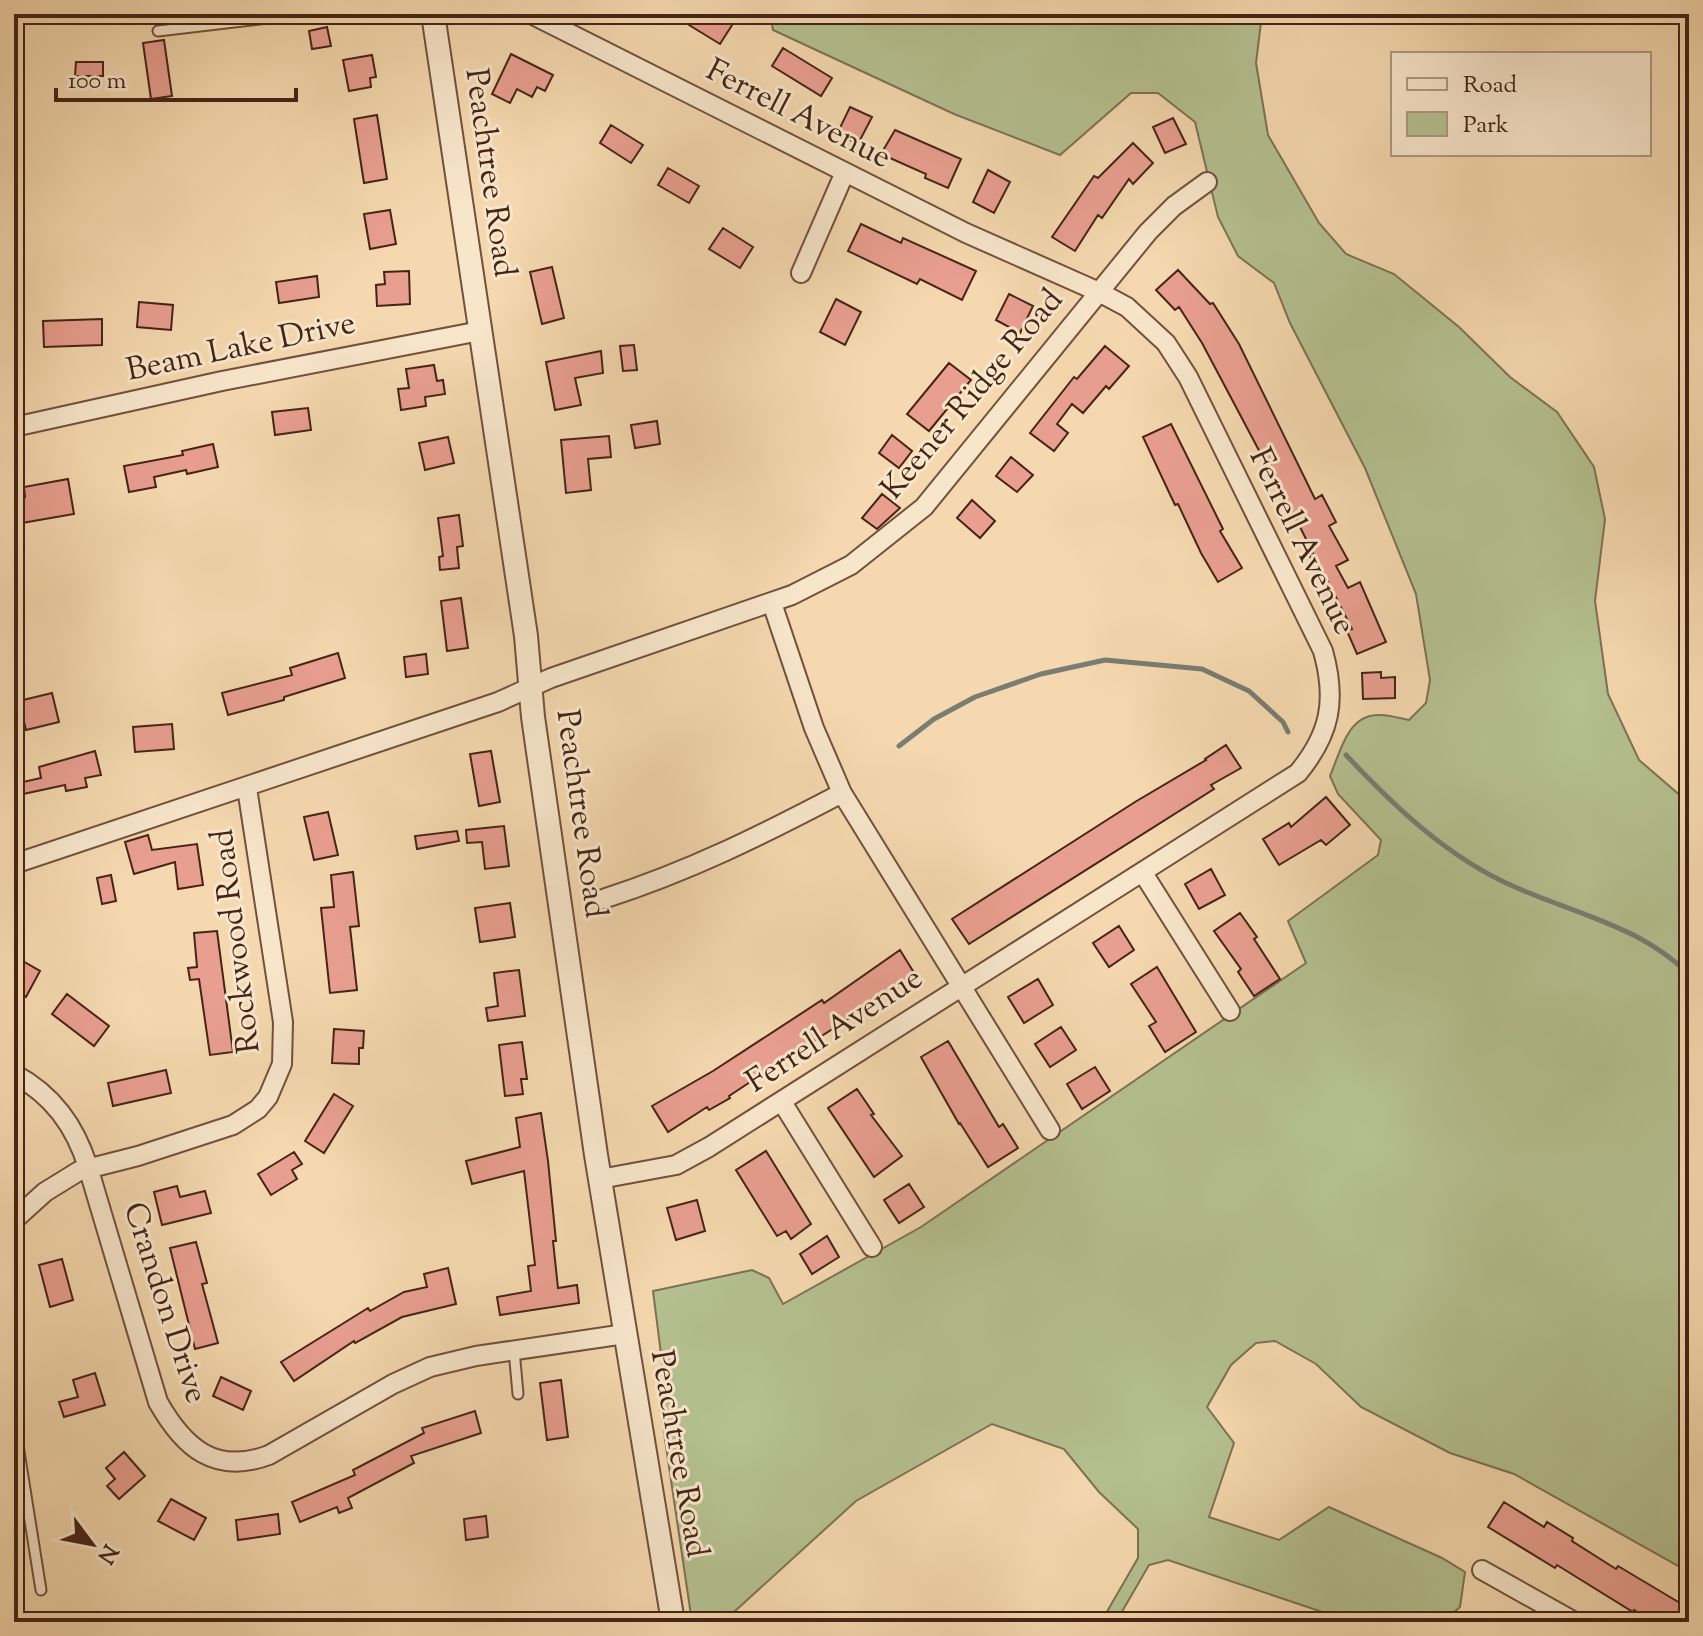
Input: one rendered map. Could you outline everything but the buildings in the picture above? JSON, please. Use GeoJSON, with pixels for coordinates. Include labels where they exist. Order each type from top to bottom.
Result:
{"type":"FeatureCollection","features":[{"type":"Feature","properties":{"kind":"street","name":"Peachtree Road"},"geometry":{"type":"LineString","coordinates":[[433,14],[526,636],[530,686],[600,1179],[673,1622]]}},
{"type":"Feature","properties":{"kind":"street","name":"Ferrell Avenue"},"geometry":{"type":"LineString","coordinates":[[531,14],[966,233],[1099,292],[1127,307],[1150,326],[1179,360],[1323,651],[1330,676],[1330,706],[1324,733],[1315,753],[1298,773],[782,1102],[676,1165],[600,1179]]}},
{"type":"Feature","properties":{"kind":"street"},"geometry":{"type":"LineString","coordinates":[[801,273],[845,172]]}},
{"type":"Feature","properties":{"kind":"street","name":"Keener Ridge Road"},"geometry":{"type":"LineString","coordinates":[[530,686],[772,603],[851,565],[924,507],[1157,223],[1207,182]]}},
{"type":"Feature","properties":{"kind":"street","name":"Beam Lake Drive"},"geometry":{"type":"LineString","coordinates":[[14,427],[222,381],[480,331]]}},
{"type":"Feature","properties":{"kind":"street"},"geometry":{"type":"LineString","coordinates":[[772,603],[814,728],[842,793],[1050,1130]]}},
{"type":"Feature","properties":{"kind":"street","name":"Rockwood Road"},"geometry":{"type":"LineString","coordinates":[[14,1220],[57,1183],[88,1167],[138,1156],[233,1125],[258,1109],[268,1097],[279,1074],[284,1042],[283,1022],[247,788],[498,702],[530,686]]}},
{"type":"Feature","properties":{"kind":"street"},"geometry":{"type":"LineString","coordinates":[[14,864],[247,788]]}},
{"type":"Feature","properties":{"kind":"street"},"geometry":{"type":"LineString","coordinates":[[603,899],[665,879],[746,843],[842,793]]}},
{"type":"Feature","properties":{"kind":"street"},"geometry":{"type":"LineString","coordinates":[[1143,873],[1230,1011]]}},
{"type":"Feature","properties":{"kind":"street","name":"Crandon Drive"},"geometry":{"type":"LineString","coordinates":[[14,1074],[30,1083],[64,1114],[74,1130],[88,1167],[158,1402],[180,1436],[205,1455],[222,1461],[251,1462],[298,1441],[393,1384],[430,1367],[514,1350],[625,1334]]}},
{"type":"Feature","properties":{"kind":"street"},"geometry":{"type":"LineString","coordinates":[[782,1102],[872,1247]]}},
{"type":"Feature","properties":{"kind":"street"},"geometry":{"type":"LineString","coordinates":[[1482,1570],[1567,1620]]}},
{"type":"Feature","properties":{"kind":"lane"},"geometry":{"type":"LineString","coordinates":[[158,31],[302,14]]}},
{"type":"Feature","properties":{"kind":"lane"},"geometry":{"type":"LineString","coordinates":[[514,1350],[518,1394]]}},
{"type":"Feature","properties":{"kind":"lane"},"geometry":{"type":"LineString","coordinates":[[14,1420],[41,1590]]}},
{"type":"Feature","properties":{"kind":"green space"},"geometry":{"type":"Polygon","coordinates":[[[770,14],[1262,14],[1256,63],[1268,135],[1319,223],[1346,254],[1394,274],[1459,327],[1510,377],[1557,412],[1594,467],[1605,519],[1595,601],[1608,694],[1639,760],[1689,803],[1689,1572],[1514,1474],[1450,1453],[1361,1407],[1316,1364],[1275,1341],[1256,1343],[1231,1365],[1207,1407],[1234,1443],[1209,1517],[1279,1540],[1329,1507],[1442,1558],[1465,1572],[1460,1607],[1443,1622],[1352,1622],[1168,1560],[1149,1565],[1116,1622],[1101,1622],[1138,1558],[1138,1529],[1099,1492],[1064,1449],[992,1424],[856,1501],[723,1622],[692,1622],[660,1406],[667,1401],[653,1291],[752,1270],[769,1278],[783,1304],[921,1227],[1306,963],[1288,921],[1378,855],[1381,840],[1338,794],[1330,776],[1341,747],[1358,722],[1367,717],[1385,715],[1409,720],[1426,703],[1430,680],[1416,594],[1365,468],[1290,323],[1274,283],[1238,256],[1218,217],[1195,122],[1158,93],[1131,93],[1060,155],[954,114],[773,30],[770,14]]]}},
{"type":"Feature","properties":{"kind":"waterway"},"geometry":{"type":"LineString","coordinates":[[899,746],[934,719],[975,697],[1041,674],[1105,660],[1202,669],[1249,691],[1283,722],[1288,732]]}},
{"type":"Feature","properties":{"kind":"waterway"},"geometry":{"type":"LineString","coordinates":[[1346,755],[1403,812],[1467,861],[1515,887],[1629,933],[1651,945],[1689,975]]}}]}
